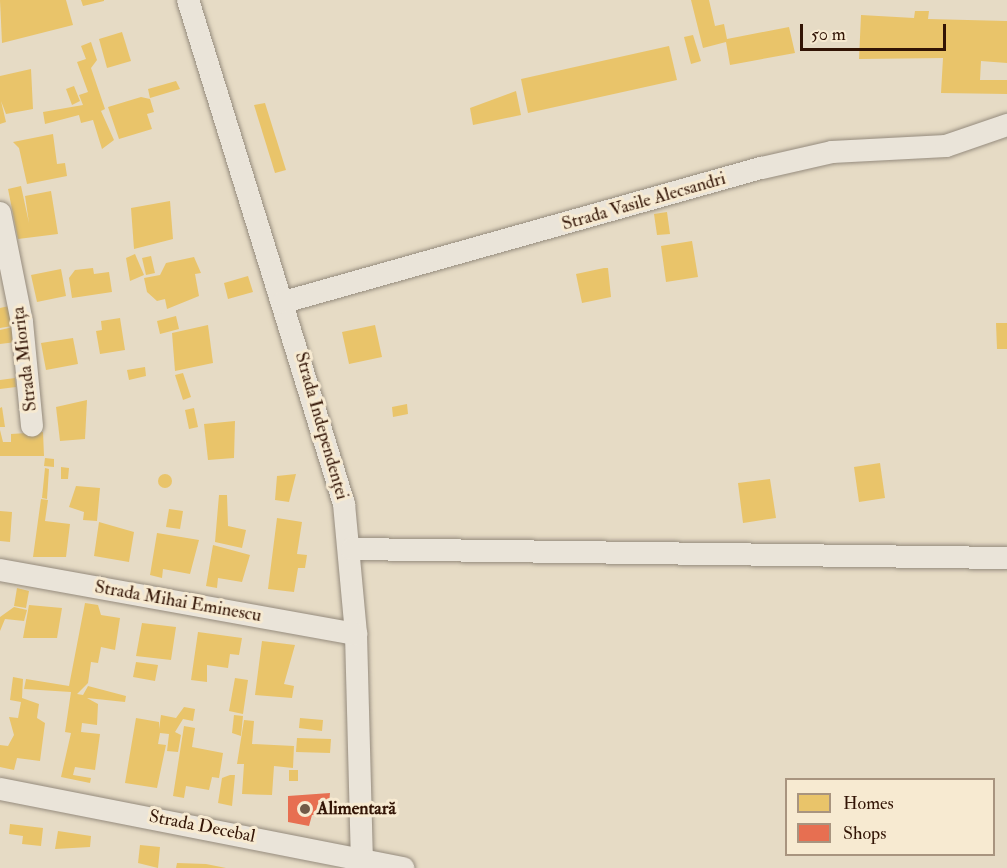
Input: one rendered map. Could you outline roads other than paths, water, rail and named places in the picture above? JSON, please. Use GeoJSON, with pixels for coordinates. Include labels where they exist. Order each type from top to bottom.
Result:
{"type":"FeatureCollection","features":[{"type":"Feature","properties":{"kind":"street","name":"Strada Independenţei"},"geometry":{"type":"LineString","coordinates":[[188,0],[329,447],[352,549],[362,864]]}},
{"type":"Feature","properties":{"kind":"street","name":"Strada Vasile Alecsandri"},"geometry":{"type":"LineString","coordinates":[[284,302],[762,168],[832,152],[946,146],[1007,125]]}},
{"type":"Feature","properties":{"kind":"street","name":"Strada Miorița"},"geometry":{"type":"LineString","coordinates":[[1,220],[22,322],[32,426]]}},
{"type":"Feature","properties":{"kind":"street"},"geometry":{"type":"LineString","coordinates":[[352,549],[1007,558]]}},
{"type":"Feature","properties":{"kind":"street","name":"Strada Mihai Eminescu"},"geometry":{"type":"LineString","coordinates":[[0,570],[356,634]]}},
{"type":"Feature","properties":{"kind":"street","name":"Strada Decebal"},"geometry":{"type":"LineString","coordinates":[[0,789],[362,864],[403,868]]}},
{"type":"Feature","properties":{"kind":"place","name":"Alimentară"},"geometry":{"type":"Point","coordinates":[305,809]}}]}
